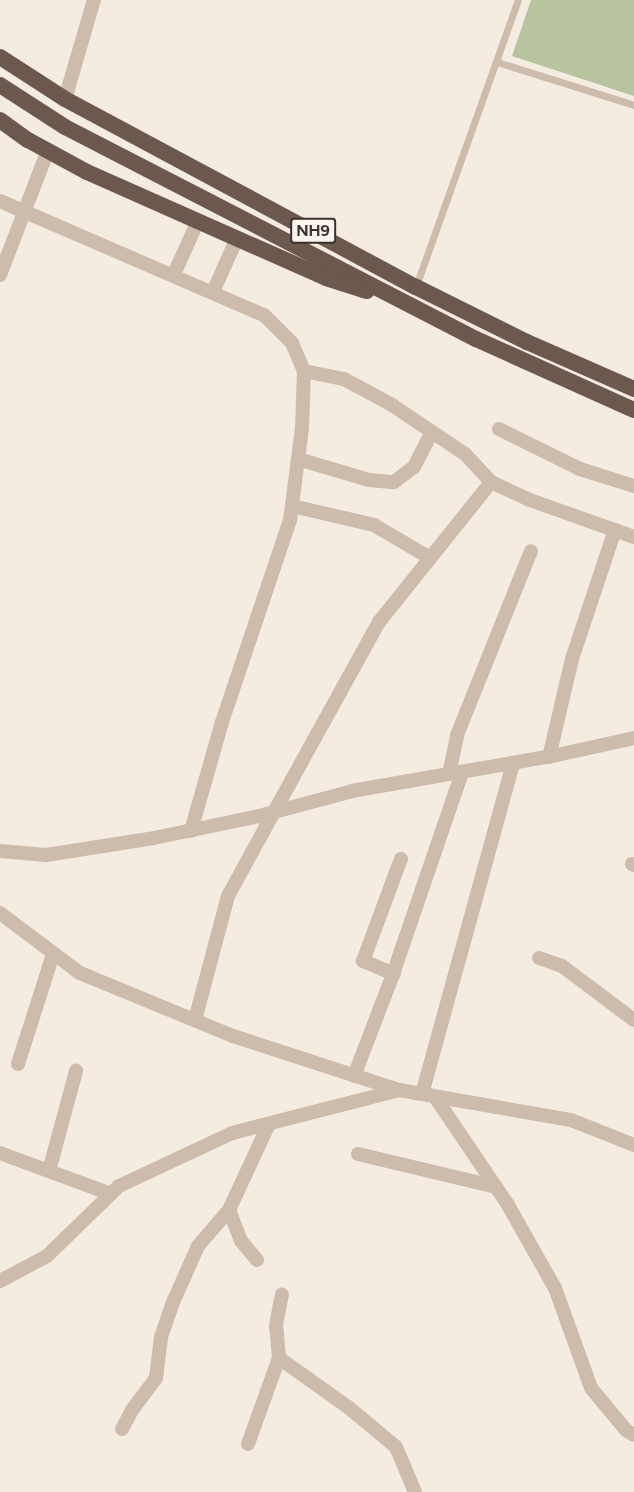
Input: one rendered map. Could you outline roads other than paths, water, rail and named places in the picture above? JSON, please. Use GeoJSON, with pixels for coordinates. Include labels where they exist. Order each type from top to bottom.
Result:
{"type":"FeatureCollection","features":[{"type":"Feature","properties":{"kind":"highway","name":"NH9"},"geometry":{"type":"LineString","coordinates":[[0,57],[65,99],[416,287],[527,342],[634,389]]}},
{"type":"Feature","properties":{"kind":"highway","name":"NH9"},"geometry":{"type":"LineString","coordinates":[[0,86],[65,127],[486,344],[634,410]]}},
{"type":"Feature","properties":{"kind":"highway"},"geometry":{"type":"LineString","coordinates":[[0,120],[87,172],[326,278],[408,303],[416,287]]}},
{"type":"Feature","properties":{"kind":"street"},"geometry":{"type":"LineString","coordinates":[[65,99],[94,0]]}},
{"type":"Feature","properties":{"kind":"street"},"geometry":{"type":"LineString","coordinates":[[0,274],[26,212],[48,150]]}},
{"type":"Feature","properties":{"kind":"street"},"geometry":{"type":"LineString","coordinates":[[0,201],[174,274],[264,315],[292,343],[304,371],[298,459],[290,520],[222,722],[191,831]]}},
{"type":"Feature","properties":{"kind":"street"},"geometry":{"type":"LineString","coordinates":[[174,274],[198,221]]}},
{"type":"Feature","properties":{"kind":"street"},"geometry":{"type":"LineString","coordinates":[[213,291],[237,238]]}},
{"type":"Feature","properties":{"kind":"street"},"geometry":{"type":"LineString","coordinates":[[304,371],[344,380],[392,405],[465,454],[491,482],[530,500],[634,537]]}},
{"type":"Feature","properties":{"kind":"street"},"geometry":{"type":"LineString","coordinates":[[499,429],[580,469],[634,486]]}},
{"type":"Feature","properties":{"kind":"street"},"geometry":{"type":"LineString","coordinates":[[298,459],[369,480],[394,482],[414,467],[432,432]]}},
{"type":"Feature","properties":{"kind":"street"},"geometry":{"type":"LineString","coordinates":[[195,1020],[228,896],[274,812],[379,622],[491,482]]}},
{"type":"Feature","properties":{"kind":"street"},"geometry":{"type":"LineString","coordinates":[[292,506],[374,525],[430,558]]}},
{"type":"Feature","properties":{"kind":"street"},"geometry":{"type":"LineString","coordinates":[[549,757],[572,659],[615,530]]}},
{"type":"Feature","properties":{"kind":"street"},"geometry":{"type":"LineString","coordinates":[[354,1076],[394,974],[455,773],[457,735],[531,551]]}},
{"type":"Feature","properties":{"kind":"street"},"geometry":{"type":"LineString","coordinates":[[0,851],[46,855],[191,831],[357,790],[549,757],[634,738]]}},
{"type":"Feature","properties":{"kind":"street"},"geometry":{"type":"LineString","coordinates":[[429,1096],[513,763]]}},
{"type":"Feature","properties":{"kind":"street"},"geometry":{"type":"LineString","coordinates":[[394,974],[363,961],[400,859]]}},
{"type":"Feature","properties":{"kind":"street"},"geometry":{"type":"LineString","coordinates":[[0,913],[80,973],[195,1020],[399,1090],[571,1120],[634,1145]]}},
{"type":"Feature","properties":{"kind":"street"},"geometry":{"type":"LineString","coordinates":[[18,1064],[53,954]]}},
{"type":"Feature","properties":{"kind":"street"},"geometry":{"type":"LineString","coordinates":[[539,958],[562,966],[634,1020]]}},
{"type":"Feature","properties":{"kind":"street"},"geometry":{"type":"LineString","coordinates":[[48,1171],[76,1071]]}},
{"type":"Feature","properties":{"kind":"street"},"geometry":{"type":"LineString","coordinates":[[0,1281],[46,1256],[119,1186],[232,1133],[399,1090]]}},
{"type":"Feature","properties":{"kind":"street"},"geometry":{"type":"LineString","coordinates":[[429,1096],[496,1187],[555,1288],[591,1388],[626,1430],[634,1435]]}},
{"type":"Feature","properties":{"kind":"street"},"geometry":{"type":"LineString","coordinates":[[122,1429],[132,1410],[156,1378],[162,1337],[174,1300],[198,1246],[229,1210],[269,1124]]}},
{"type":"Feature","properties":{"kind":"street"},"geometry":{"type":"LineString","coordinates":[[0,1153],[111,1194]]}},
{"type":"Feature","properties":{"kind":"street"},"geometry":{"type":"LineString","coordinates":[[358,1154],[496,1187]]}},
{"type":"Feature","properties":{"kind":"street"},"geometry":{"type":"LineString","coordinates":[[229,1210],[241,1241],[257,1260]]}},
{"type":"Feature","properties":{"kind":"street"},"geometry":{"type":"LineString","coordinates":[[248,1444],[279,1358],[276,1325],[282,1295]]}},
{"type":"Feature","properties":{"kind":"street"},"geometry":{"type":"LineString","coordinates":[[279,1358],[348,1407],[396,1447],[415,1492]]}},
{"type":"Feature","properties":{"kind":"lane"},"geometry":{"type":"LineString","coordinates":[[416,287],[518,0]]}},
{"type":"Feature","properties":{"kind":"lane"},"geometry":{"type":"LineString","coordinates":[[497,62],[634,105]]}}]}
